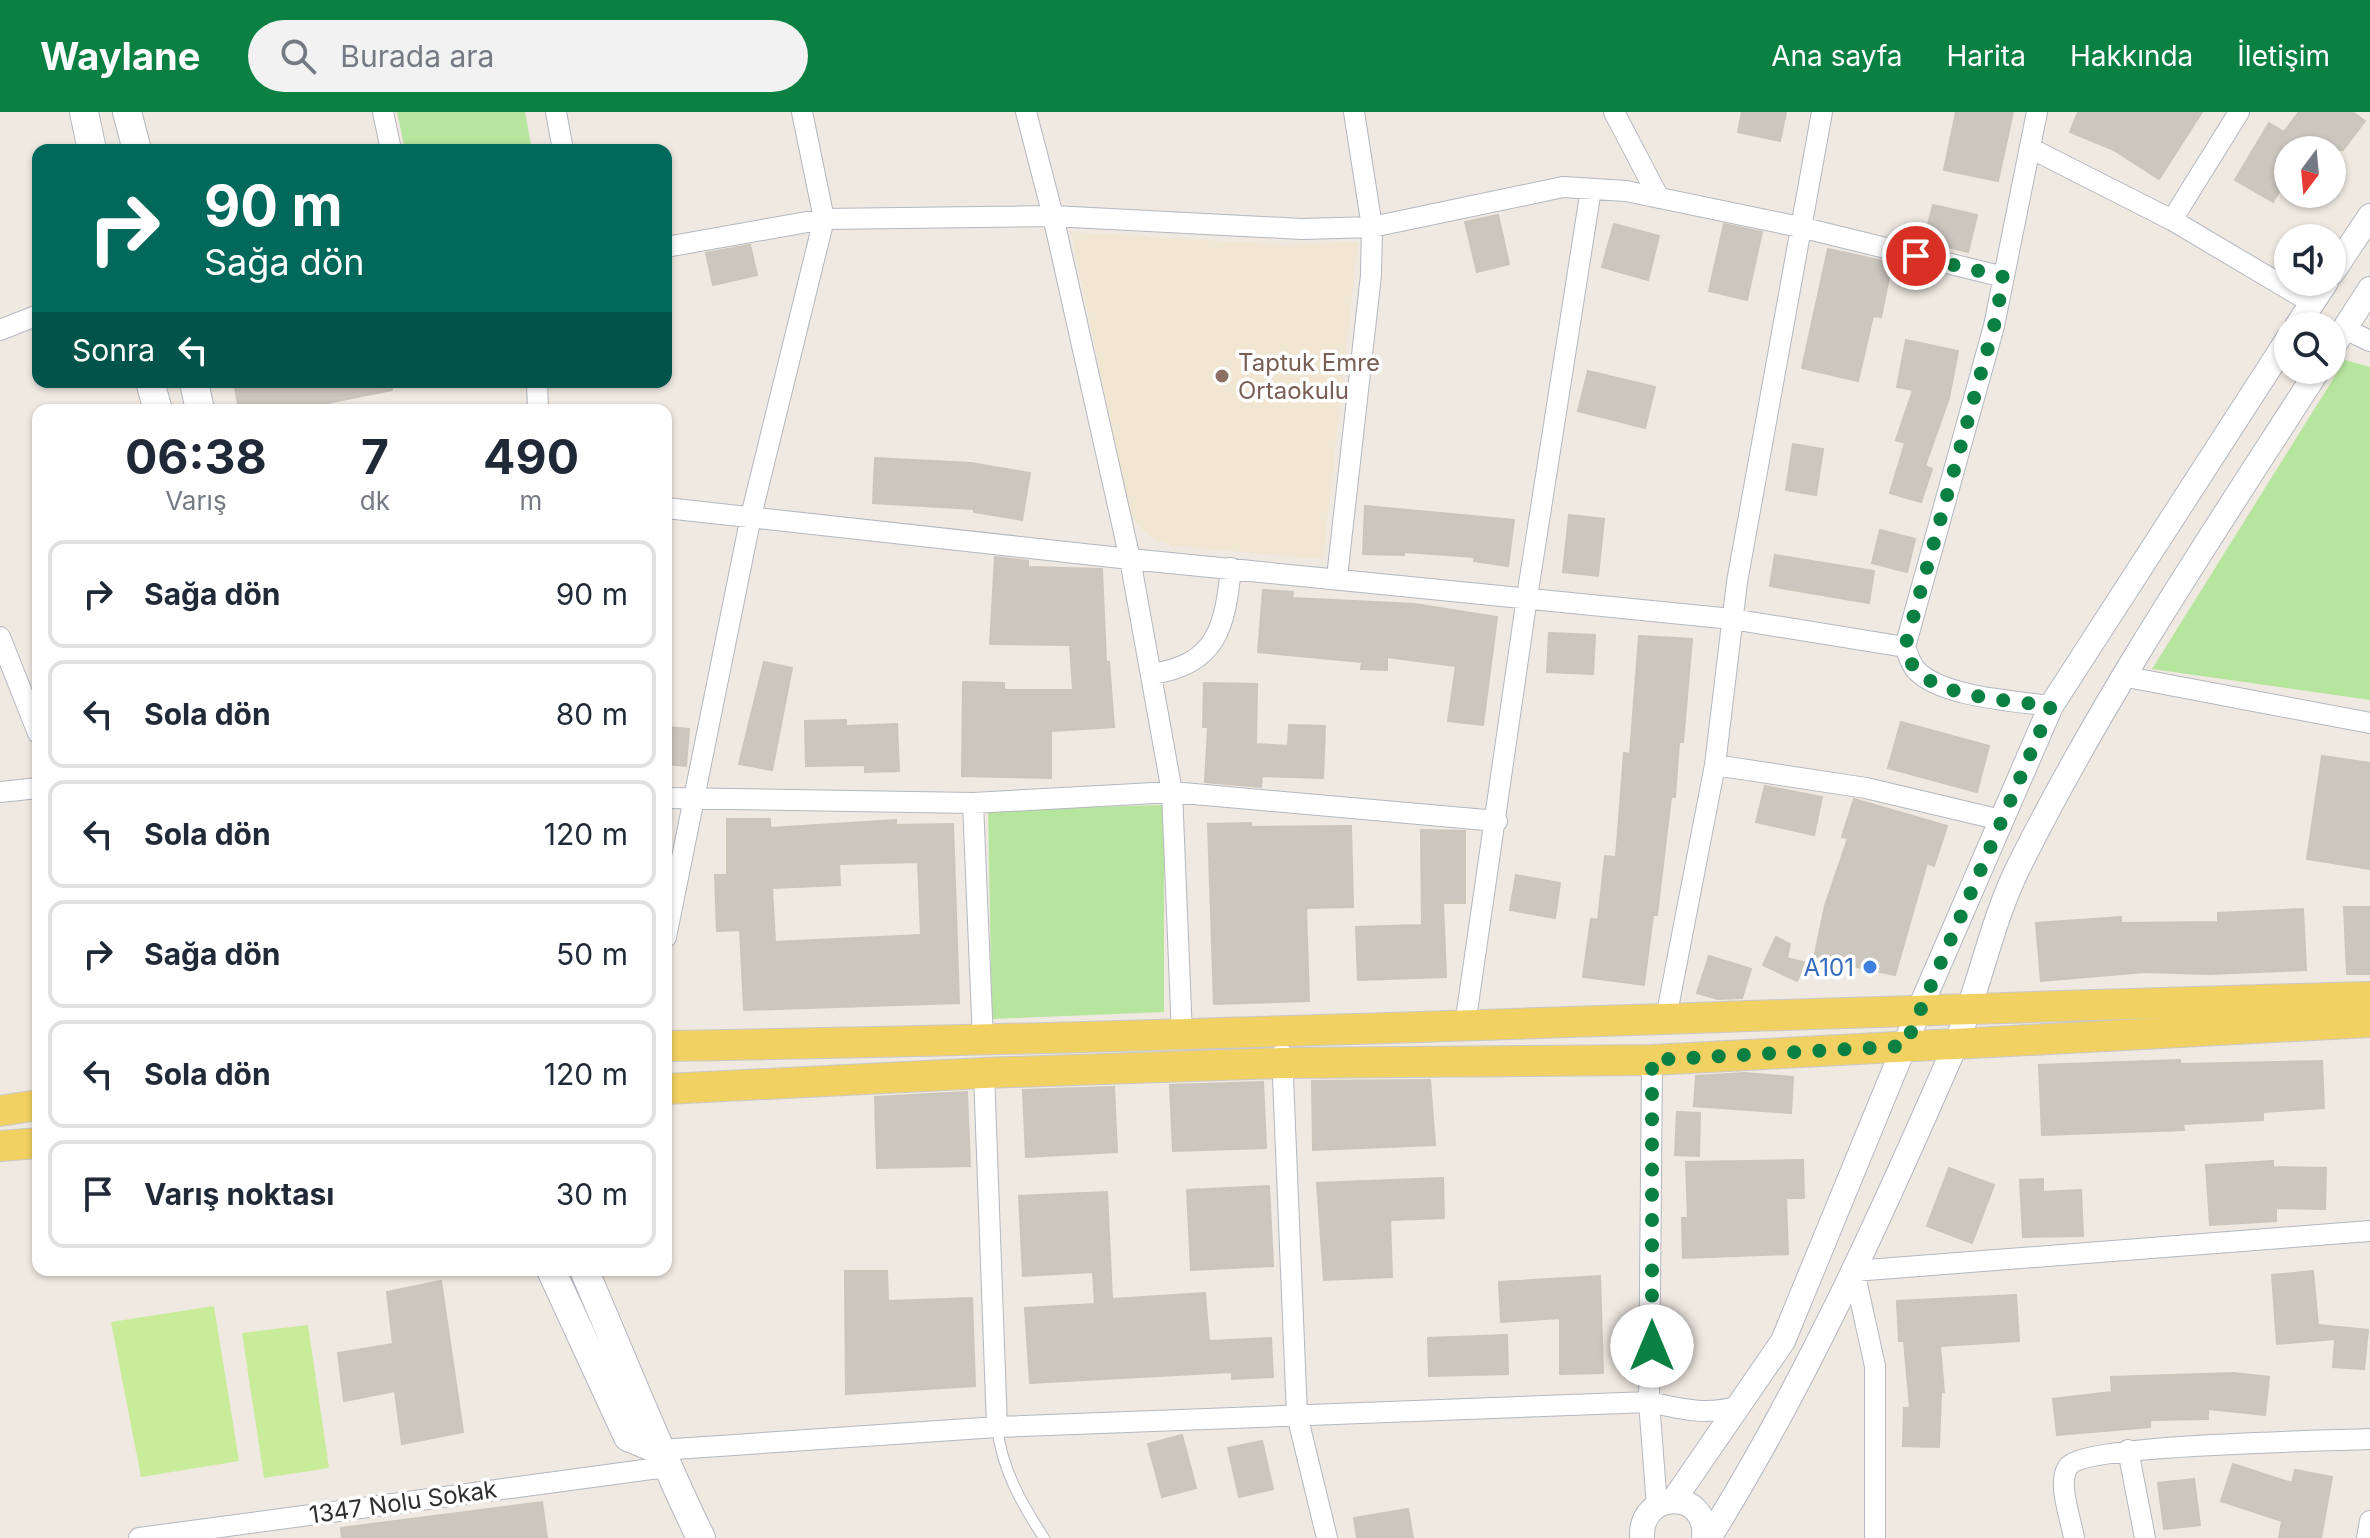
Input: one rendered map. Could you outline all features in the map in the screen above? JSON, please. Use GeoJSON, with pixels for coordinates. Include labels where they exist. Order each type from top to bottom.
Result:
{"type":"FeatureCollection","features":[{"type":"Feature","properties":{"kind":"main road"},"geometry":{"type":"LineString","coordinates":[[84,112],[91,144]]}},
{"type":"Feature","properties":{"kind":"main road"},"geometry":{"type":"LineString","coordinates":[[127,112],[135,144]]}},
{"type":"Feature","properties":{"kind":"main road"},"geometry":{"type":"LineString","coordinates":[[672,1046],[983,1041],[1920,1008],[2370,997]]}},
{"type":"Feature","properties":{"kind":"main road"},"geometry":{"type":"LineString","coordinates":[[672,1089],[984,1073],[1282,1063],[1652,1060],[2370,1022]]}},
{"type":"Feature","properties":{"kind":"main road"},"geometry":{"type":"LineString","coordinates":[[0,1111],[32,1106]]}},
{"type":"Feature","properties":{"kind":"main road"},"geometry":{"type":"LineString","coordinates":[[0,1146],[32,1143]]}},
{"type":"Feature","properties":{"kind":"main road"},"geometry":{"type":"LineString","coordinates":[[554,1276],[628,1437],[663,1459]]}},
{"type":"Feature","properties":{"kind":"main road"},"geometry":{"type":"LineString","coordinates":[[587,1276],[663,1459],[701,1538]]}},
{"type":"Feature","properties":{"kind":"street"},"geometry":{"type":"LineString","coordinates":[[383,112],[390,144]]}},
{"type":"Feature","properties":{"kind":"street"},"geometry":{"type":"LineString","coordinates":[[556,112],[562,144]]}},
{"type":"Feature","properties":{"kind":"street"},"geometry":{"type":"LineString","coordinates":[[672,907],[751,516],[824,219],[802,112]]}},
{"type":"Feature","properties":{"kind":"street"},"geometry":{"type":"LineString","coordinates":[[1026,112],[1053,216],[1130,559],[1172,792],[1182,1035]]}},
{"type":"Feature","properties":{"kind":"street"},"geometry":{"type":"LineString","coordinates":[[1337,577],[1371,275],[1372,227],[1354,112]]}},
{"type":"Feature","properties":{"kind":"street"},"geometry":{"type":"LineString","coordinates":[[1614,112],[1659,198]]}},
{"type":"Feature","properties":{"kind":"street"},"geometry":{"type":"LineString","coordinates":[[1666,1018],[1715,765],[1732,619],[1822,112]]}},
{"type":"Feature","properties":{"kind":"street"},"geometry":{"type":"LineString","coordinates":[[2037,112],[1994,326],[1905,647],[1915,669],[1934,683],[1972,694],[2051,706]]}},
{"type":"Feature","properties":{"kind":"street"},"geometry":{"type":"LineString","coordinates":[[2172,220],[2239,112]]}},
{"type":"Feature","properties":{"kind":"street"},"geometry":{"type":"LineString","coordinates":[[2030,148],[2172,220],[2312,303]]}},
{"type":"Feature","properties":{"kind":"street"},"geometry":{"type":"LineString","coordinates":[[672,246],[824,219],[1053,216],[1302,229],[1372,227],[1504,196],[1563,187],[1659,198],[1800,227],[2004,277]]}},
{"type":"Feature","properties":{"kind":"street"},"geometry":{"type":"LineString","coordinates":[[1465,1025],[1497,821],[1527,597],[1591,189]]}},
{"type":"Feature","properties":{"kind":"street"},"geometry":{"type":"LineString","coordinates":[[2346,252],[2370,216]]}},
{"type":"Feature","properties":{"kind":"street"},"geometry":{"type":"LineString","coordinates":[[2346,326],[2370,289]]}},
{"type":"Feature","properties":{"kind":"street"},"geometry":{"type":"LineString","coordinates":[[2306,312],[2317,296]]}},
{"type":"Feature","properties":{"kind":"street"},"geometry":{"type":"LineString","coordinates":[[0,330],[32,317]]}},
{"type":"Feature","properties":{"kind":"street"},"geometry":{"type":"LineString","coordinates":[[2346,340],[2370,341]]}},
{"type":"Feature","properties":{"kind":"street"},"geometry":{"type":"LineString","coordinates":[[1654,1516],[1739,1406],[1783,1341],[1920,1008],[2051,706],[2274,361]]}},
{"type":"Feature","properties":{"kind":"street"},"geometry":{"type":"LineString","coordinates":[[1706,1538],[1755,1463],[1854,1271],[1956,1045],[2018,868],[2122,676],[2309,384]]}},
{"type":"Feature","properties":{"kind":"street"},"geometry":{"type":"LineString","coordinates":[[672,509],[1130,559],[1337,577],[1732,619],[1905,647]]}},
{"type":"Feature","properties":{"kind":"street"},"geometry":{"type":"LineString","coordinates":[[1151,674],[1180,670],[1220,633],[1231,568]]}},
{"type":"Feature","properties":{"kind":"street"},"geometry":{"type":"LineString","coordinates":[[0,637],[32,718]]}},
{"type":"Feature","properties":{"kind":"street"},"geometry":{"type":"LineString","coordinates":[[2122,676],[2370,723]]}},
{"type":"Feature","properties":{"kind":"street"},"geometry":{"type":"LineString","coordinates":[[1715,765],[1866,788],[2001,820]]}},
{"type":"Feature","properties":{"kind":"street"},"geometry":{"type":"LineString","coordinates":[[0,792],[32,789]]}},
{"type":"Feature","properties":{"kind":"street"},"geometry":{"type":"LineString","coordinates":[[672,799],[973,803],[1172,792],[1497,821]]}},
{"type":"Feature","properties":{"kind":"street"},"geometry":{"type":"LineString","coordinates":[[973,803],[983,1041]]}},
{"type":"Feature","properties":{"kind":"street"},"geometry":{"type":"LineString","coordinates":[[1281,1032],[1297,1415],[1327,1538]]}},
{"type":"Feature","properties":{"kind":"street"},"geometry":{"type":"LineString","coordinates":[[1652,1060],[1649,1402],[1654,1516]]}},
{"type":"Feature","properties":{"kind":"street"},"geometry":{"type":"LineString","coordinates":[[984,1073],[997,1427]]}},
{"type":"Feature","properties":{"kind":"street"},"geometry":{"type":"LineString","coordinates":[[1854,1271],[2370,1231]]}},
{"type":"Feature","properties":{"kind":"street"},"geometry":{"type":"LineString","coordinates":[[1854,1271],[1875,1366],[1875,1538]]}},
{"type":"Feature","properties":{"kind":"street","name":"1347 Nolu Sokak"},"geometry":{"type":"LineString","coordinates":[[139,1538],[663,1459],[997,1427],[1649,1402],[1715,1414],[1739,1406]]}},
{"type":"Feature","properties":{"kind":"street"},"geometry":{"type":"LineString","coordinates":[[2074,1538],[2063,1483],[2068,1466],[2077,1460],[2128,1450],[2370,1439]]}},
{"type":"Feature","properties":{"kind":"street"},"geometry":{"type":"LineString","coordinates":[[2128,1450],[2145,1538]]}},
{"type":"Feature","properties":{"kind":"street"},"geometry":{"type":"LineString","coordinates":[[1625,1538],[1654,1516],[1684,1502],[1699,1512],[1706,1525],[1706,1538]]}},
{"type":"Feature","properties":{"kind":"street"},"geometry":{"type":"LineString","coordinates":[[2367,1538],[2370,1521]]}},
{"type":"Feature","properties":{"kind":"lane"},"geometry":{"type":"LineString","coordinates":[[997,1427],[1000,1458],[1044,1538]]}},
{"type":"Feature","properties":{"kind":"shaded area","name":"Taptuk Emre Ortaokulu"},"geometry":{"type":"Polygon","coordinates":[[[1071,232],[1287,245],[1358,242],[1323,559],[1174,546],[1155,540],[1138,526],[1128,507],[1071,232]]]}},
{"type":"Feature","properties":{"kind":"green space"},"geometry":{"type":"Polygon","coordinates":[[[397,112],[525,112],[531,144],[404,144],[397,112]]]}},
{"type":"Feature","properties":{"kind":"green space"},"geometry":{"type":"Polygon","coordinates":[[[2346,360],[2370,367],[2370,700],[2152,669],[2330,384],[2346,384],[2346,360]]]}},
{"type":"Feature","properties":{"kind":"green space"},"geometry":{"type":"Polygon","coordinates":[[[1164,805],[1164,1012],[992,1019],[988,810],[1164,805]]]}},
{"type":"Feature","properties":{"kind":"green space"},"geometry":{"type":"Polygon","coordinates":[[[214,1306],[239,1461],[141,1477],[111,1322],[214,1306]]]}},
{"type":"Feature","properties":{"kind":"green space"},"geometry":{"type":"Polygon","coordinates":[[[308,1325],[329,1468],[264,1478],[242,1333],[308,1325]]]}},
{"type":"Feature","properties":{"kind":"building"},"geometry":{"type":"Polygon","coordinates":[[[1742,112],[1786,112],[1780,141],[1738,132],[1742,112]]]}},
{"type":"Feature","properties":{"kind":"building"},"geometry":{"type":"Polygon","coordinates":[[[1956,112],[2013,112],[1998,181],[1944,170],[1956,112]]]}},
{"type":"Feature","properties":{"kind":"building"},"geometry":{"type":"Polygon","coordinates":[[[2078,112],[2202,112],[2159,179],[2114,150],[2070,132],[2078,112]]]}},
{"type":"Feature","properties":{"kind":"building"},"geometry":{"type":"Polygon","coordinates":[[[2299,112],[2352,112],[2365,121],[2346,146],[2346,136],[2274,136],[2273,202],[2235,180],[2269,123],[2284,132],[2299,112]]]}},
{"type":"Feature","properties":{"kind":"building"},"geometry":{"type":"Polygon","coordinates":[[[1933,205],[1977,215],[1968,252],[1924,241],[1933,205]]]}},
{"type":"Feature","properties":{"kind":"building"},"geometry":{"type":"Polygon","coordinates":[[[1498,215],[1509,264],[1477,272],[1465,222],[1498,215]]]}},
{"type":"Feature","properties":{"kind":"building"},"geometry":{"type":"Polygon","coordinates":[[[1614,224],[1659,236],[1648,280],[1602,267],[1614,224]]]}},
{"type":"Feature","properties":{"kind":"building"},"geometry":{"type":"Polygon","coordinates":[[[1724,224],[1762,232],[1747,300],[1709,291],[1724,224]]]}},
{"type":"Feature","properties":{"kind":"building"},"geometry":{"type":"Polygon","coordinates":[[[750,245],[757,275],[713,285],[706,253],[750,245]]]}},
{"type":"Feature","properties":{"kind":"building"},"geometry":{"type":"Polygon","coordinates":[[[1828,249],[1892,263],[1881,317],[1873,316],[1858,381],[1802,368],[1828,249]]]}},
{"type":"Feature","properties":{"kind":"building"},"geometry":{"type":"Polygon","coordinates":[[[1906,340],[1958,351],[1949,398],[1925,466],[1932,469],[1921,502],[1890,493],[1905,443],[1896,440],[1913,390],[1897,387],[1906,340]]]}},
{"type":"Feature","properties":{"kind":"building"},"geometry":{"type":"Polygon","coordinates":[[[1588,371],[1655,387],[1645,428],[1578,411],[1588,371]]]}},
{"type":"Feature","properties":{"kind":"building"},"geometry":{"type":"Polygon","coordinates":[[[235,388],[392,390],[322,404],[238,404],[235,388]]]}},
{"type":"Feature","properties":{"kind":"building"},"geometry":{"type":"Polygon","coordinates":[[[1793,444],[1823,449],[1816,495],[1786,490],[1793,444]]]}},
{"type":"Feature","properties":{"kind":"building"},"geometry":{"type":"Polygon","coordinates":[[[875,458],[971,463],[1030,473],[1022,520],[974,512],[974,509],[873,503],[875,458]]]}},
{"type":"Feature","properties":{"kind":"building"},"geometry":{"type":"Polygon","coordinates":[[[1365,506],[1514,520],[1508,566],[1474,561],[1475,557],[1404,552],[1404,555],[1363,554],[1365,506]]]}},
{"type":"Feature","properties":{"kind":"building"},"geometry":{"type":"Polygon","coordinates":[[[1569,515],[1604,519],[1598,576],[1563,572],[1569,515]]]}},
{"type":"Feature","properties":{"kind":"building"},"geometry":{"type":"Polygon","coordinates":[[[1880,530],[1915,539],[1907,572],[1872,563],[1880,530]]]}},
{"type":"Feature","properties":{"kind":"building"},"geometry":{"type":"Polygon","coordinates":[[[1775,555],[1874,571],[1869,603],[1770,586],[1775,555]]]}},
{"type":"Feature","properties":{"kind":"building"},"geometry":{"type":"Polygon","coordinates":[[[995,557],[1028,561],[1028,567],[1102,569],[1106,662],[1109,662],[1114,727],[1051,731],[1051,778],[962,776],[963,682],[1004,683],[1004,690],[1073,690],[1070,645],[990,644],[995,557]]]}},
{"type":"Feature","properties":{"kind":"building"},"geometry":{"type":"Polygon","coordinates":[[[1263,590],[1293,592],[1292,598],[1415,604],[1497,617],[1483,725],[1448,721],[1456,666],[1387,657],[1387,670],[1361,669],[1362,662],[1258,652],[1263,590]]]}},
{"type":"Feature","properties":{"kind":"building"},"geometry":{"type":"Polygon","coordinates":[[[1549,633],[1595,635],[1593,674],[1547,672],[1549,633]]]}},
{"type":"Feature","properties":{"kind":"building"},"geometry":{"type":"Polygon","coordinates":[[[1639,636],[1692,639],[1683,742],[1679,742],[1675,797],[1671,797],[1657,915],[1653,915],[1644,985],[1583,977],[1591,919],[1598,920],[1605,856],[1616,857],[1624,753],[1630,754],[1639,636]]]}},
{"type":"Feature","properties":{"kind":"building"},"geometry":{"type":"Polygon","coordinates":[[[764,662],[792,668],[772,770],[739,764],[764,662]]]}},
{"type":"Feature","properties":{"kind":"building"},"geometry":{"type":"Polygon","coordinates":[[[1204,683],[1257,684],[1256,744],[1288,746],[1289,725],[1325,726],[1323,778],[1262,776],[1261,787],[1205,782],[1208,727],[1203,727],[1204,683]]]}},
{"type":"Feature","properties":{"kind":"building"},"geometry":{"type":"Polygon","coordinates":[[[846,720],[846,726],[897,724],[899,771],[865,772],[865,765],[806,766],[805,721],[846,720]]]}},
{"type":"Feature","properties":{"kind":"building"},"geometry":{"type":"Polygon","coordinates":[[[1901,722],[1989,746],[1977,792],[1888,768],[1901,722]]]}},
{"type":"Feature","properties":{"kind":"building"},"geometry":{"type":"Polygon","coordinates":[[[672,728],[689,729],[686,766],[672,765],[672,728]]]}},
{"type":"Feature","properties":{"kind":"building"},"geometry":{"type":"Polygon","coordinates":[[[2322,756],[2370,763],[2370,869],[2307,859],[2322,756]]]}},
{"type":"Feature","properties":{"kind":"building"},"geometry":{"type":"Polygon","coordinates":[[[1765,786],[1822,797],[1814,835],[1756,822],[1765,786]]]}},
{"type":"Feature","properties":{"kind":"building"},"geometry":{"type":"Polygon","coordinates":[[[1854,799],[1947,826],[1934,866],[1927,863],[1895,975],[1814,958],[1825,906],[1848,838],[1842,837],[1854,799]]]}},
{"type":"Feature","properties":{"kind":"building"},"geometry":{"type":"Polygon","coordinates":[[[727,819],[770,819],[770,828],[896,820],[896,825],[953,824],[959,1003],[744,1010],[740,930],[717,931],[715,875],[727,875],[727,819]],[[918,862],[839,864],[840,885],[772,888],[775,942],[921,935],[918,862]]]}},
{"type":"Feature","properties":{"kind":"building"},"geometry":{"type":"Polygon","coordinates":[[[1251,823],[1251,827],[1351,826],[1353,907],[1306,908],[1309,1001],[1214,1004],[1208,824],[1251,823]]]}},
{"type":"Feature","properties":{"kind":"building"},"geometry":{"type":"Polygon","coordinates":[[[1421,830],[1465,831],[1465,903],[1443,903],[1446,977],[1358,980],[1356,927],[1422,925],[1421,830]]]}},
{"type":"Feature","properties":{"kind":"building"},"geometry":{"type":"Polygon","coordinates":[[[1516,875],[1560,883],[1555,918],[1510,910],[1516,875]]]}},
{"type":"Feature","properties":{"kind":"building"},"geometry":{"type":"Polygon","coordinates":[[[2344,907],[2370,907],[2370,974],[2347,974],[2344,907]]]}},
{"type":"Feature","properties":{"kind":"building"},"geometry":{"type":"Polygon","coordinates":[[[2303,909],[2306,970],[2209,974],[2145,972],[2041,981],[2036,923],[2121,917],[2121,923],[2218,922],[2218,913],[2303,909]]]}},
{"type":"Feature","properties":{"kind":"building"},"geometry":{"type":"Polygon","coordinates":[[[1776,937],[1790,944],[1787,958],[1806,963],[1797,981],[1763,965],[1776,937]]]}},
{"type":"Feature","properties":{"kind":"building"},"geometry":{"type":"Polygon","coordinates":[[[1709,956],[1751,969],[1742,998],[1718,999],[1697,993],[1709,956]]]}},
{"type":"Feature","properties":{"kind":"building"},"geometry":{"type":"Polygon","coordinates":[[[2180,1060],[2180,1064],[2322,1061],[2324,1108],[2263,1112],[2263,1120],[2183,1124],[2184,1130],[2042,1135],[2039,1065],[2180,1060]]]}},
{"type":"Feature","properties":{"kind":"building"},"geometry":{"type":"Polygon","coordinates":[[[1745,1073],[1793,1077],[1791,1113],[1694,1106],[1696,1076],[1745,1073]]]}},
{"type":"Feature","properties":{"kind":"building"},"geometry":{"type":"Polygon","coordinates":[[[1430,1080],[1435,1145],[1313,1150],[1312,1081],[1430,1080]]]}},
{"type":"Feature","properties":{"kind":"building"},"geometry":{"type":"Polygon","coordinates":[[[1263,1082],[1266,1148],[1173,1151],[1170,1085],[1263,1082]]]}},
{"type":"Feature","properties":{"kind":"building"},"geometry":{"type":"Polygon","coordinates":[[[1114,1087],[1117,1152],[1026,1157],[1023,1090],[1114,1087]]]}},
{"type":"Feature","properties":{"kind":"building"},"geometry":{"type":"Polygon","coordinates":[[[967,1092],[970,1166],[877,1168],[875,1097],[967,1092]]]}},
{"type":"Feature","properties":{"kind":"building"},"geometry":{"type":"Polygon","coordinates":[[[1677,1112],[1700,1113],[1699,1156],[1675,1155],[1677,1112]]]}},
{"type":"Feature","properties":{"kind":"building"},"geometry":{"type":"Polygon","coordinates":[[[1803,1160],[1804,1198],[1786,1198],[1788,1254],[1683,1258],[1682,1218],[1688,1218],[1686,1162],[1803,1160]]]}},
{"type":"Feature","properties":{"kind":"building"},"geometry":{"type":"Polygon","coordinates":[[[2273,1161],[2273,1167],[2326,1168],[2325,1209],[2276,1208],[2276,1221],[2210,1225],[2206,1165],[2273,1161]]]}},
{"type":"Feature","properties":{"kind":"building"},"geometry":{"type":"Polygon","coordinates":[[[1949,1168],[1994,1185],[1972,1243],[1927,1226],[1949,1168]]]}},
{"type":"Feature","properties":{"kind":"building"},"geometry":{"type":"Polygon","coordinates":[[[1443,1178],[1444,1218],[1390,1220],[1392,1277],[1324,1280],[1317,1183],[1443,1178]]]}},
{"type":"Feature","properties":{"kind":"building"},"geometry":{"type":"Polygon","coordinates":[[[2043,1179],[2043,1192],[2081,1190],[2083,1236],[2023,1237],[2020,1180],[2043,1179]]]}},
{"type":"Feature","properties":{"kind":"building"},"geometry":{"type":"Polygon","coordinates":[[[1269,1186],[1273,1266],[1191,1270],[1187,1190],[1269,1186]]]}},
{"type":"Feature","properties":{"kind":"building"},"geometry":{"type":"Polygon","coordinates":[[[1107,1192],[1112,1299],[1205,1293],[1209,1341],[1271,1338],[1273,1377],[1232,1379],[1232,1372],[1030,1383],[1025,1308],[1095,1304],[1093,1272],[1023,1276],[1019,1196],[1107,1192]]]}},
{"type":"Feature","properties":{"kind":"building"},"geometry":{"type":"Polygon","coordinates":[[[845,1271],[887,1271],[888,1301],[972,1298],[975,1386],[846,1394],[845,1271]]]}},
{"type":"Feature","properties":{"kind":"building"},"geometry":{"type":"Polygon","coordinates":[[[2313,1271],[2318,1325],[2368,1330],[2364,1369],[2333,1367],[2335,1339],[2277,1344],[2272,1275],[2313,1271]]]}},
{"type":"Feature","properties":{"kind":"building"},"geometry":{"type":"Polygon","coordinates":[[[1600,1276],[1603,1373],[1560,1374],[1560,1318],[1501,1322],[1499,1282],[1600,1276]]]}},
{"type":"Feature","properties":{"kind":"building"},"geometry":{"type":"Polygon","coordinates":[[[441,1281],[463,1432],[402,1444],[395,1391],[344,1401],[338,1353],[393,1344],[387,1292],[441,1281]]]}},
{"type":"Feature","properties":{"kind":"building"},"geometry":{"type":"Polygon","coordinates":[[[2016,1295],[2019,1341],[1940,1346],[1944,1392],[1941,1393],[1939,1447],[1903,1446],[1904,1408],[1910,1408],[1904,1341],[1899,1341],[1897,1301],[2016,1295]]]}},
{"type":"Feature","properties":{"kind":"building"},"geometry":{"type":"Polygon","coordinates":[[[1507,1335],[1508,1374],[1429,1376],[1428,1338],[1507,1335]]]}},
{"type":"Feature","properties":{"kind":"building"},"geometry":{"type":"Polygon","coordinates":[[[2233,1373],[2269,1377],[2265,1415],[2208,1409],[2208,1419],[2150,1420],[2150,1427],[2057,1435],[2053,1399],[2112,1392],[2111,1377],[2233,1373]]]}},
{"type":"Feature","properties":{"kind":"building"},"geometry":{"type":"Polygon","coordinates":[[[1182,1435],[1196,1488],[1162,1497],[1148,1444],[1182,1435]]]}},
{"type":"Feature","properties":{"kind":"building"},"geometry":{"type":"Polygon","coordinates":[[[1262,1441],[1273,1489],[1239,1497],[1228,1448],[1262,1441]]]}},
{"type":"Feature","properties":{"kind":"building"},"geometry":{"type":"Polygon","coordinates":[[[2233,1464],[2292,1483],[2295,1470],[2332,1477],[2321,1538],[2279,1538],[2282,1521],[2221,1501],[2233,1464]]]}},
{"type":"Feature","properties":{"kind":"building"},"geometry":{"type":"Polygon","coordinates":[[[2194,1479],[2200,1525],[2164,1529],[2158,1483],[2194,1479]]]}},
{"type":"Feature","properties":{"kind":"building"},"geometry":{"type":"Polygon","coordinates":[[[542,1502],[547,1538],[342,1538],[341,1528],[542,1502]]]}},
{"type":"Feature","properties":{"kind":"building"},"geometry":{"type":"Polygon","coordinates":[[[1408,1509],[1413,1538],[1357,1538],[1354,1518],[1408,1509]]]}},
{"type":"Feature","properties":{"kind":"place","name":"Taptuk Emre Ortaokulu"},"geometry":{"type":"Point","coordinates":[1222,376]}},
{"type":"Feature","properties":{"kind":"place","name":"A101"},"geometry":{"type":"Point","coordinates":[1870,967]}},
{"type":"Feature","properties":{"kind":"route"},"geometry":{"type":"LineString","coordinates":[[1652,1346],[1652,1060],[1905,1046],[2051,706],[1972,694],[1934,683],[1915,669],[1905,647],[1994,326],[2004,277],[1916,256]]}}]}
